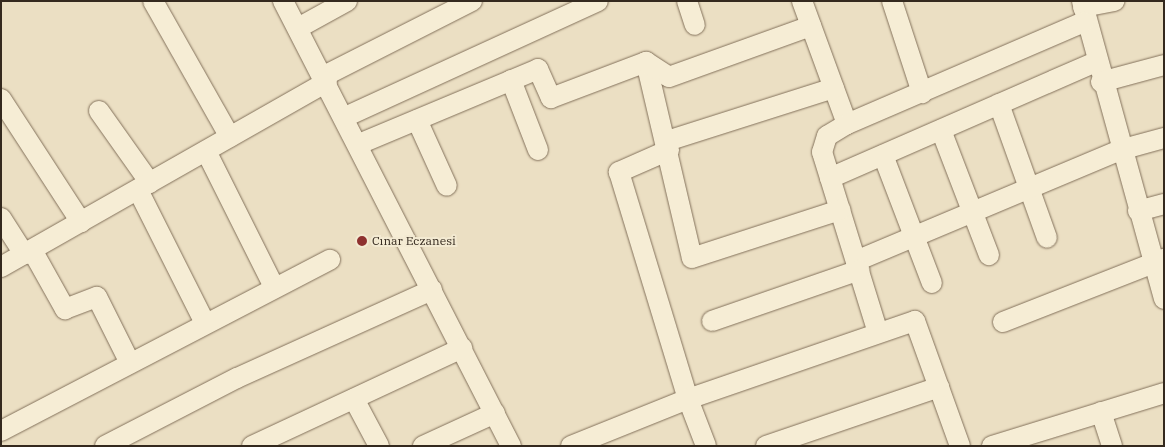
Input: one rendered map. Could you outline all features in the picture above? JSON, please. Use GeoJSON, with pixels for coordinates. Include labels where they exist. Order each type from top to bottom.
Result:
{"type":"FeatureCollection","features":[{"type":"Feature","properties":{"kind":"street"},"geometry":{"type":"LineString","coordinates":[[154,1],[230,137]]}},
{"type":"Feature","properties":{"kind":"street"},"geometry":{"type":"LineString","coordinates":[[283,1],[326,79],[511,446]]}},
{"type":"Feature","properties":{"kind":"street"},"geometry":{"type":"LineString","coordinates":[[298,28],[347,1]]}},
{"type":"Feature","properties":{"kind":"street"},"geometry":{"type":"LineString","coordinates":[[1,267],[144,187],[326,79],[472,1]]}},
{"type":"Feature","properties":{"kind":"street"},"geometry":{"type":"LineString","coordinates":[[345,117],[598,1]]}},
{"type":"Feature","properties":{"kind":"street"},"geometry":{"type":"LineString","coordinates":[[687,1],[695,25]]}},
{"type":"Feature","properties":{"kind":"street"},"geometry":{"type":"LineString","coordinates":[[802,1],[847,124]]}},
{"type":"Feature","properties":{"kind":"street"},"geometry":{"type":"LineString","coordinates":[[892,1],[922,93]]}},
{"type":"Feature","properties":{"kind":"street"},"geometry":{"type":"LineString","coordinates":[[878,334],[822,152],[827,136],[847,124],[922,93],[1083,10],[1114,1]]}},
{"type":"Feature","properties":{"kind":"street"},"geometry":{"type":"LineString","coordinates":[[1083,10],[1095,62],[1138,211],[1158,260],[1164,299]]}},
{"type":"Feature","properties":{"kind":"street"},"geometry":{"type":"LineString","coordinates":[[646,62],[669,77],[811,26]]}},
{"type":"Feature","properties":{"kind":"street"},"geometry":{"type":"LineString","coordinates":[[358,144],[538,68],[551,98],[646,62]]}},
{"type":"Feature","properties":{"kind":"street"},"geometry":{"type":"LineString","coordinates":[[646,62],[668,145],[692,258],[840,210]]}},
{"type":"Feature","properties":{"kind":"street"},"geometry":{"type":"LineString","coordinates":[[830,178],[1095,62]]}},
{"type":"Feature","properties":{"kind":"street"},"geometry":{"type":"LineString","coordinates":[[1101,82],[1164,65]]}},
{"type":"Feature","properties":{"kind":"street"},"geometry":{"type":"LineString","coordinates":[[512,80],[538,150]]}},
{"type":"Feature","properties":{"kind":"street"},"geometry":{"type":"LineString","coordinates":[[706,446],[688,399],[619,172],[668,145],[834,88]]}},
{"type":"Feature","properties":{"kind":"street"},"geometry":{"type":"LineString","coordinates":[[1,99],[81,222]]}},
{"type":"Feature","properties":{"kind":"street"},"geometry":{"type":"LineString","coordinates":[[999,104],[1047,238]]}},
{"type":"Feature","properties":{"kind":"street"},"geometry":{"type":"LineString","coordinates":[[99,112],[144,187],[205,324]]}},
{"type":"Feature","properties":{"kind":"street"},"geometry":{"type":"LineString","coordinates":[[417,120],[447,186]]}},
{"type":"Feature","properties":{"kind":"street"},"geometry":{"type":"LineString","coordinates":[[941,130],[974,210],[989,255]]}},
{"type":"Feature","properties":{"kind":"street"},"geometry":{"type":"LineString","coordinates":[[712,321],[857,266],[915,236],[1120,150],[1164,138]]}},
{"type":"Feature","properties":{"kind":"street"},"geometry":{"type":"LineString","coordinates":[[206,151],[274,287]]}},
{"type":"Feature","properties":{"kind":"street"},"geometry":{"type":"LineString","coordinates":[[883,155],[932,283]]}},
{"type":"Feature","properties":{"kind":"street"},"geometry":{"type":"LineString","coordinates":[[1138,211],[1164,204]]}},
{"type":"Feature","properties":{"kind":"street"},"geometry":{"type":"LineString","coordinates":[[1,218],[28,252],[66,309],[97,297],[130,363]]}},
{"type":"Feature","properties":{"kind":"street"},"geometry":{"type":"LineString","coordinates":[[1,431],[274,287],[330,260]]}},
{"type":"Feature","properties":{"kind":"street"},"geometry":{"type":"LineString","coordinates":[[1003,322],[1158,260]]}},
{"type":"Feature","properties":{"kind":"street"},"geometry":{"type":"LineString","coordinates":[[105,446],[237,378],[432,290]]}},
{"type":"Feature","properties":{"kind":"street"},"geometry":{"type":"LineString","coordinates":[[571,446],[688,399],[915,321],[960,446]]}},
{"type":"Feature","properties":{"kind":"street"},"geometry":{"type":"LineString","coordinates":[[252,446],[462,348]]}},
{"type":"Feature","properties":{"kind":"street"},"geometry":{"type":"LineString","coordinates":[[766,446],[939,387]]}},
{"type":"Feature","properties":{"kind":"street"},"geometry":{"type":"LineString","coordinates":[[992,446],[1164,393]]}},
{"type":"Feature","properties":{"kind":"street"},"geometry":{"type":"LineString","coordinates":[[354,399],[379,446]]}},
{"type":"Feature","properties":{"kind":"street"},"geometry":{"type":"LineString","coordinates":[[1101,412],[1112,446]]}},
{"type":"Feature","properties":{"kind":"street"},"geometry":{"type":"LineString","coordinates":[[423,446],[495,413]]}},
{"type":"Feature","properties":{"kind":"place","name":"Cınar Eczanesi"},"geometry":{"type":"Point","coordinates":[362,241]}}]}
